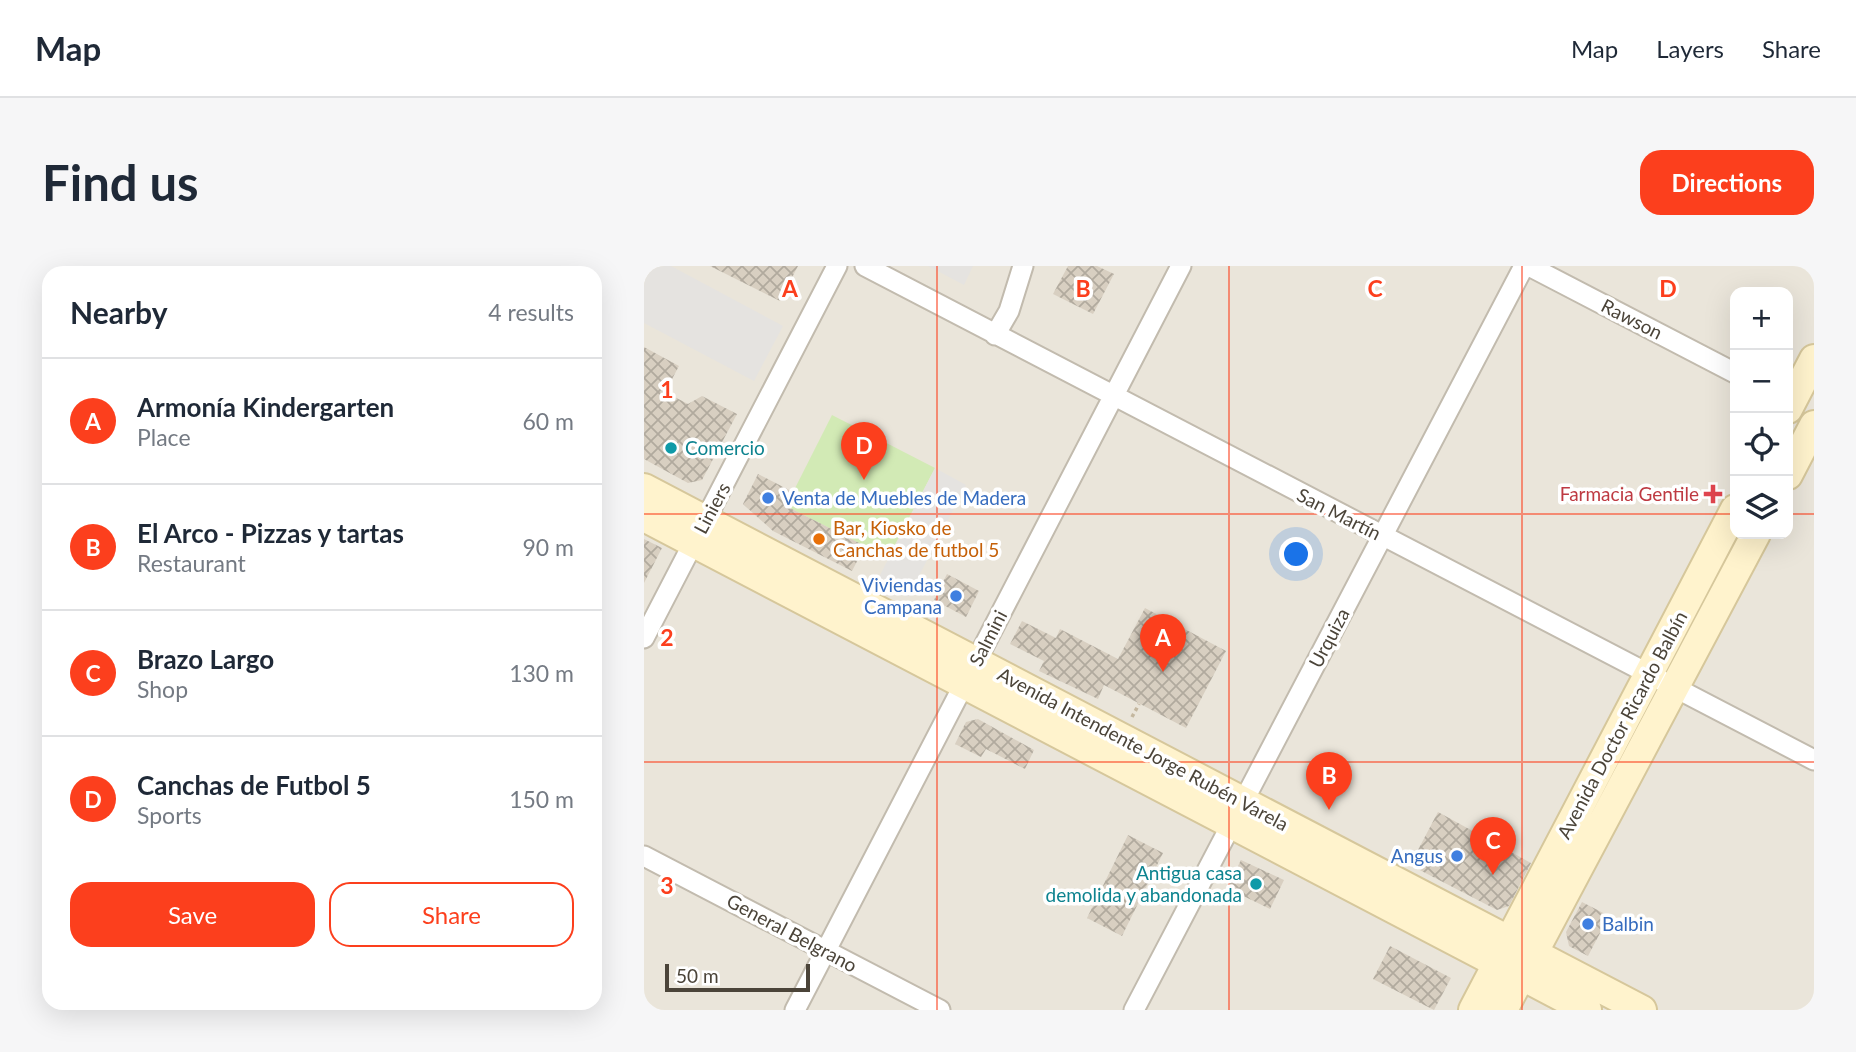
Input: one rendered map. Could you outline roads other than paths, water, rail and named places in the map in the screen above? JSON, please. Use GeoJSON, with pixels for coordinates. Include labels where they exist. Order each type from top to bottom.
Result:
{"type":"FeatureCollection","features":[{"type":"Feature","properties":{"kind":"main road"},"geometry":{"type":"LineString","coordinates":[[1795,407],[1814,359]]}},
{"type":"Feature","properties":{"kind":"main road"},"geometry":{"type":"LineString","coordinates":[[1793,465],[1814,425]]}},
{"type":"Feature","properties":{"kind":"main road","name":"Avenida Intendente Jorge Rubén Varela"},"geometry":{"type":"LineString","coordinates":[[644,488],[699,531],[970,673],[1515,958],[1642,1010]]}},
{"type":"Feature","properties":{"kind":"main road","name":"Avenida Intendente Jorge Rubén Varela"},"geometry":{"type":"LineString","coordinates":[[644,517],[699,531]]}},
{"type":"Feature","properties":{"kind":"main road","name":"Avenida Doctor Ricardo Balbín"},"geometry":{"type":"LineString","coordinates":[[1515,958],[1660,681],[1730,520]]}},
{"type":"Feature","properties":{"kind":"main road","name":"Avenida Doctor Ricardo Balbín"},"geometry":{"type":"LineString","coordinates":[[1660,681],[1753,539]]}},
{"type":"Feature","properties":{"kind":"main road","name":"Avenida Intendente Jorge Rubén Varela"},"geometry":{"type":"LineString","coordinates":[[1515,958],[1587,1010]]}},
{"type":"Feature","properties":{"kind":"main road"},"geometry":{"type":"LineString","coordinates":[[1473,1010],[1515,958]]}},
{"type":"Feature","properties":{"kind":"main road"},"geometry":{"type":"LineString","coordinates":[[1503,1010],[1515,958]]}},
{"type":"Feature","properties":{"kind":"street","name":"Liniers"},"geometry":{"type":"LineString","coordinates":[[644,638],[837,266]]}},
{"type":"Feature","properties":{"kind":"street","name":"San Martín"},"geometry":{"type":"LineString","coordinates":[[865,266],[1814,760]]}},
{"type":"Feature","properties":{"kind":"street"},"geometry":{"type":"LineString","coordinates":[[995,334],[1009,312],[1023,266]]}},
{"type":"Feature","properties":{"kind":"street","name":"Salmini"},"geometry":{"type":"LineString","coordinates":[[795,1010],[1181,266]]}},
{"type":"Feature","properties":{"kind":"street","name":"Rawson"},"geometry":{"type":"LineString","coordinates":[[1527,266],[1730,370]]}},
{"type":"Feature","properties":{"kind":"street","name":"Urquiza"},"geometry":{"type":"LineString","coordinates":[[1135,1010],[1236,812],[1527,266]]}},
{"type":"Feature","properties":{"kind":"street","name":"General Belgrano"},"geometry":{"type":"LineString","coordinates":[[644,856],[940,1010]]}},
{"type":"Feature","properties":{"kind":"place","name":"Comercio"},"geometry":{"type":"Point","coordinates":[671,448]}},
{"type":"Feature","properties":{"kind":"place","name":"Canchas de Futbol 5"},"geometry":{"type":"Point","coordinates":[864,480]}},
{"type":"Feature","properties":{"kind":"place","name":"Farmacia Gentile"},"geometry":{"type":"Point","coordinates":[1713,494]}},
{"type":"Feature","properties":{"kind":"place","name":"Venta de Muebles de Madera"},"geometry":{"type":"Point","coordinates":[768,498]}},
{"type":"Feature","properties":{"kind":"place","name":"Bar, Kiosko de Canchas de futbol 5"},"geometry":{"type":"Point","coordinates":[819,539]}},
{"type":"Feature","properties":{"kind":"place","name":"Viviendas Campana"},"geometry":{"type":"Point","coordinates":[956,596]}},
{"type":"Feature","properties":{"kind":"place","name":"Armonía Kindergarten"},"geometry":{"type":"Point","coordinates":[1163,672]}},
{"type":"Feature","properties":{"kind":"place","name":"El Arco - Pizzas y tartas"},"geometry":{"type":"Point","coordinates":[1329,810]}},
{"type":"Feature","properties":{"kind":"place","name":"Angus"},"geometry":{"type":"Point","coordinates":[1457,856]}},
{"type":"Feature","properties":{"kind":"place","name":"Brazo Largo"},"geometry":{"type":"Point","coordinates":[1493,875]}},
{"type":"Feature","properties":{"kind":"place","name":"Antigua casa demolida y abandonada"},"geometry":{"type":"Point","coordinates":[1256,884]}},
{"type":"Feature","properties":{"kind":"place","name":"Balbin"},"geometry":{"type":"Point","coordinates":[1588,924]}}]}
